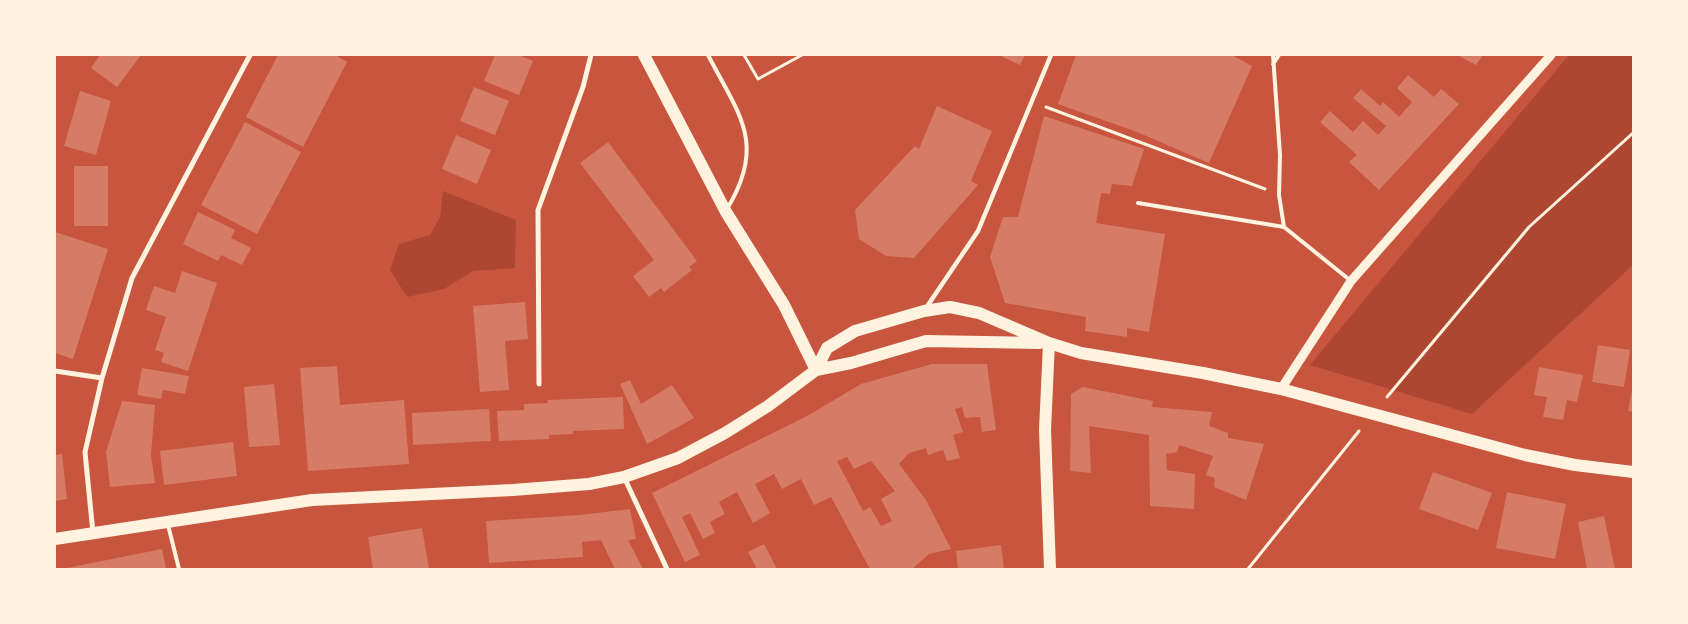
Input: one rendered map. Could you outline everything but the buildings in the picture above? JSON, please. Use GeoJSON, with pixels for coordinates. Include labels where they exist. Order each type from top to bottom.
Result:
{"type":"FeatureCollection","features":[{"type":"Feature","properties":{"kind":"main road"},"geometry":{"type":"LineString","coordinates":[[644,55],[726,212],[784,305],[816,370]]}},
{"type":"Feature","properties":{"kind":"main road"},"geometry":{"type":"LineString","coordinates":[[816,370],[827,348],[855,332],[924,311],[950,307],[979,313],[1049,343],[1082,353],[1204,373],[1281,389],[1525,455],[1575,465],[1633,472]]}},
{"type":"Feature","properties":{"kind":"main road"},"geometry":{"type":"LineString","coordinates":[[55,539],[312,500],[513,490],[589,484],[624,477],[678,458],[726,433],[768,406],[816,370],[851,363],[926,341],[967,340],[1049,343]]}},
{"type":"Feature","properties":{"kind":"main road"},"geometry":{"type":"LineString","coordinates":[[1049,343],[1045,430],[1050,569]]}},
{"type":"Feature","properties":{"kind":"street"},"geometry":{"type":"LineString","coordinates":[[94,533],[85,452],[102,378],[132,278],[250,55]]}},
{"type":"Feature","properties":{"kind":"street"},"geometry":{"type":"LineString","coordinates":[[539,384],[538,210],[583,87],[591,55]]}},
{"type":"Feature","properties":{"kind":"street"},"geometry":{"type":"LineString","coordinates":[[924,311],[978,231],[1051,55]]}},
{"type":"Feature","properties":{"kind":"street"},"geometry":{"type":"LineString","coordinates":[[1281,389],[1351,281],[1551,55]]}},
{"type":"Feature","properties":{"kind":"street"},"geometry":{"type":"LineString","coordinates":[[55,371],[102,378]]}},
{"type":"Feature","properties":{"kind":"street"},"geometry":{"type":"LineString","coordinates":[[624,477],[667,569]]}},
{"type":"Feature","properties":{"kind":"lane"},"geometry":{"type":"LineString","coordinates":[[708,55],[744,122],[748,142],[746,169],[738,191],[726,212]]}},
{"type":"Feature","properties":{"kind":"lane"},"geometry":{"type":"LineString","coordinates":[[1272,55],[1280,155],[1280,195],[1284,227]]}},
{"type":"Feature","properties":{"kind":"lane"},"geometry":{"type":"LineString","coordinates":[[1273,64],[1279,55]]}},
{"type":"Feature","properties":{"kind":"lane"},"geometry":{"type":"LineString","coordinates":[[1138,203],[1284,227],[1351,281]]}},
{"type":"Feature","properties":{"kind":"lane"},"geometry":{"type":"LineString","coordinates":[[166,521],[179,569]]}},
{"type":"Feature","properties":{"kind":"path"},"geometry":{"type":"LineString","coordinates":[[744,55],[758,79],[802,55]]}},
{"type":"Feature","properties":{"kind":"path"},"geometry":{"type":"LineString","coordinates":[[1032,101],[1280,195]]}},
{"type":"Feature","properties":{"kind":"path"},"geometry":{"type":"LineString","coordinates":[[1382,404],[1529,227],[1633,133]]}},
{"type":"Feature","properties":{"kind":"path"},"geometry":{"type":"LineString","coordinates":[[1248,569],[1362,427]]}},
{"type":"Feature","properties":{"kind":"shaded area"},"geometry":{"type":"Polygon","coordinates":[[[1569,55],[1633,55],[1633,265],[1472,414],[1310,365],[1569,55]]]}},
{"type":"Feature","properties":{"kind":"shaded area"},"geometry":{"type":"Polygon","coordinates":[[[443,191],[516,220],[515,268],[473,271],[444,289],[407,297],[390,270],[399,244],[430,235],[440,217],[443,191]]]}}]}
